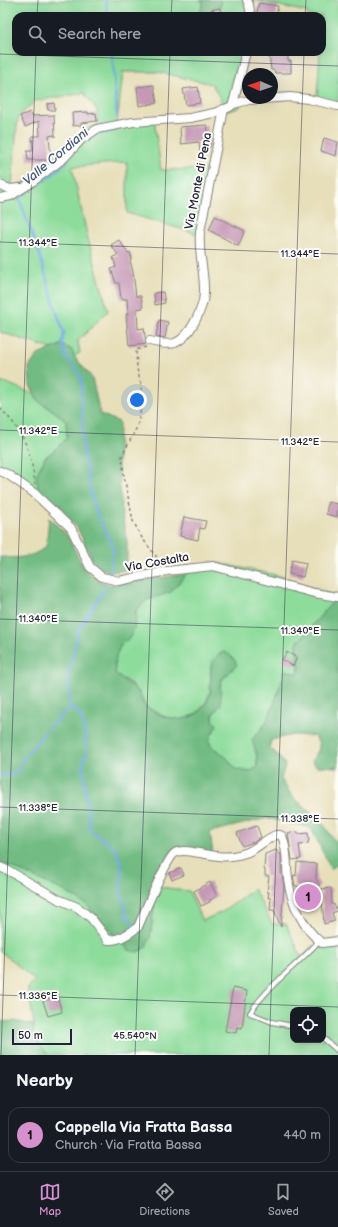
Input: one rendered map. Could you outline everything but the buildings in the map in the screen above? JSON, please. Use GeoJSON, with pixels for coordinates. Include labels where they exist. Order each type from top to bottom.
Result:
{"type":"FeatureCollection","features":[{"type":"Feature","properties":{"kind":"street"},"geometry":{"type":"LineString","coordinates":[[247,0],[250,5],[251,12]]}},
{"type":"Feature","properties":{"kind":"street"},"geometry":{"type":"LineString","coordinates":[[245,56],[233,104],[249,100],[290,97],[308,99],[338,106]]}},
{"type":"Feature","properties":{"kind":"street","name":"Via Monte di Pena"},"geometry":{"type":"LineString","coordinates":[[0,198],[11,196],[28,185],[64,158],[81,140],[97,129],[133,122],[190,118],[224,109],[233,104]]}},
{"type":"Feature","properties":{"kind":"street","name":"Via Monte di Pena"},"geometry":{"type":"LineString","coordinates":[[150,341],[167,344],[174,343],[180,339],[192,327],[201,306],[204,294],[199,242],[200,232],[224,109]]}},
{"type":"Feature","properties":{"kind":"street"},"geometry":{"type":"LineString","coordinates":[[0,185],[10,189],[22,188]]}},
{"type":"Feature","properties":{"kind":"street","name":"Via Costalta"},"geometry":{"type":"LineString","coordinates":[[0,471],[7,474],[34,493],[71,528],[90,567],[102,577],[119,581],[167,571],[213,566],[314,594],[338,597]]}},
{"type":"Feature","properties":{"kind":"street"},"geometry":{"type":"LineString","coordinates":[[0,867],[58,899],[77,907],[91,918],[108,940],[114,941],[129,934],[138,927],[166,864],[175,853],[187,851],[216,857],[231,857],[257,848],[275,835],[279,834],[282,836],[286,845],[288,878],[291,894],[303,921],[313,936],[322,943],[338,941]]}},
{"type":"Feature","properties":{"kind":"lane"},"geometry":{"type":"LineString","coordinates":[[290,1025],[272,1022],[250,1014],[259,1000],[319,941]]}},
{"type":"Feature","properties":{"kind":"lane"},"geometry":{"type":"LineString","coordinates":[[326,1041],[338,1051]]}},
{"type":"Feature","properties":{"kind":"path"},"geometry":{"type":"LineString","coordinates":[[150,341],[146,348],[136,350],[137,369],[142,384],[143,400],[137,427],[122,456],[124,476],[133,521],[142,538],[167,571]]}},
{"type":"Feature","properties":{"kind":"path"},"geometry":{"type":"LineString","coordinates":[[0,408],[20,432],[29,450],[34,474],[34,493]]}},
{"type":"Feature","properties":{"kind":"green space"},"geometry":{"type":"Polygon","coordinates":[[[0,0],[253,0],[253,12],[12,12],[12,56],[246,56],[244,68],[242,68],[240,107],[227,111],[212,84],[158,72],[123,72],[117,124],[154,119],[161,170],[209,169],[198,234],[127,213],[127,162],[72,167],[87,235],[108,311],[78,341],[80,353],[74,356],[71,349],[61,345],[52,349],[0,332],[0,0]],[[84,93],[35,101],[19,116],[12,186],[22,184],[56,160],[64,150],[90,127],[98,125],[97,110],[84,93]]]}},
{"type":"Feature","properties":{"kind":"green space"},"geometry":{"type":"Polygon","coordinates":[[[200,0],[220,0],[221,6],[211,8],[212,12],[200,12],[203,2],[200,0]]]}},
{"type":"Feature","properties":{"kind":"green space"},"geometry":{"type":"Polygon","coordinates":[[[254,0],[338,0],[338,103],[317,98],[320,56],[326,56],[326,12],[307,12],[254,0]]]}},
{"type":"Feature","properties":{"kind":"green space"},"geometry":{"type":"Polygon","coordinates":[[[61,345],[71,349],[74,356],[92,378],[100,414],[119,422],[118,468],[122,514],[127,542],[127,570],[111,572],[104,570],[93,561],[77,527],[39,493],[36,475],[45,458],[67,438],[66,421],[38,401],[30,385],[29,367],[38,355],[61,345]]]}},
{"type":"Feature","properties":{"kind":"green space"},"geometry":{"type":"Polygon","coordinates":[[[0,383],[7,383],[35,395],[38,401],[66,421],[67,438],[44,458],[39,493],[0,466],[0,383]]]}},
{"type":"Feature","properties":{"kind":"green space"},"geometry":{"type":"Polygon","coordinates":[[[49,518],[67,535],[84,569],[99,581],[109,584],[118,584],[186,574],[171,592],[147,600],[136,610],[133,632],[121,645],[118,651],[115,662],[115,673],[138,692],[147,708],[163,716],[184,719],[196,714],[206,704],[211,691],[211,671],[214,660],[218,655],[224,652],[230,656],[237,665],[222,679],[220,685],[221,704],[213,714],[213,720],[217,725],[209,742],[212,747],[225,756],[236,769],[250,772],[257,767],[257,756],[252,739],[261,730],[267,720],[285,670],[298,674],[300,667],[297,643],[337,597],[338,598],[338,767],[316,766],[312,761],[319,749],[319,743],[314,736],[292,735],[271,740],[270,748],[279,756],[285,765],[281,779],[292,796],[324,825],[337,842],[338,864],[331,869],[311,828],[267,818],[210,832],[213,855],[173,851],[154,886],[155,898],[150,938],[146,947],[138,952],[128,950],[122,941],[114,936],[86,904],[64,891],[0,862],[0,557],[13,558],[29,556],[46,547],[49,518]]]}},
{"type":"Feature","properties":{"kind":"green space"},"geometry":{"type":"Polygon","coordinates":[[[212,562],[276,575],[337,597],[297,643],[299,666],[298,674],[286,670],[267,720],[261,730],[252,739],[257,756],[257,767],[250,772],[236,770],[225,756],[212,747],[209,742],[210,736],[214,731],[213,714],[219,704],[221,684],[223,679],[228,674],[211,665],[210,691],[206,702],[198,712],[192,716],[180,720],[162,716],[145,706],[139,692],[126,680],[120,678],[115,673],[115,662],[118,651],[132,632],[136,610],[147,600],[171,592],[186,574],[212,562]]]}},
{"type":"Feature","properties":{"kind":"green space"},"geometry":{"type":"Polygon","coordinates":[[[0,862],[44,880],[76,897],[93,911],[114,936],[150,938],[155,898],[154,886],[189,891],[202,921],[224,911],[254,889],[272,924],[286,924],[302,958],[313,945],[326,948],[338,945],[338,1055],[48,1055],[33,1036],[34,1025],[28,988],[35,980],[0,951],[0,862]]]}},
{"type":"Feature","properties":{"kind":"green space"},"geometry":{"type":"Polygon","coordinates":[[[14,1021],[34,1025],[33,1036],[48,1055],[0,1055],[0,1022],[14,1021]]]}},
{"type":"Feature","properties":{"kind":"waterway","name":"Valle Cordiani"},"geometry":{"type":"LineString","coordinates":[[106,0],[107,12]]}},
{"type":"Feature","properties":{"kind":"waterway","name":"Valle Cordiani"},"geometry":{"type":"LineString","coordinates":[[112,56],[117,116]]}},
{"type":"Feature","properties":{"kind":"waterway","name":"Valle Cordiani"},"geometry":{"type":"LineString","coordinates":[[96,134],[116,130]]}},
{"type":"Feature","properties":{"kind":"waterway","name":"Valle Cordiani"},"geometry":{"type":"LineString","coordinates":[[68,160],[44,181],[27,191],[19,198],[39,253],[64,333],[62,343],[66,357],[81,376],[83,451],[92,500],[99,519],[114,547],[110,574]]}},
{"type":"Feature","properties":{"kind":"waterway","name":"Valle Cordiani"},"geometry":{"type":"LineString","coordinates":[[106,587],[78,630],[68,674],[70,707],[79,713],[83,722],[87,749],[83,764],[90,830],[114,847],[118,855],[122,866],[121,891],[127,917],[134,924]]}},
{"type":"Feature","properties":{"kind":"waterway"},"geometry":{"type":"LineString","coordinates":[[0,776],[17,774],[25,756],[52,724],[70,707]]}},
{"type":"Feature","properties":{"kind":"place","name":"Cappella Via Fratta Bassa"},"geometry":{"type":"Point","coordinates":[308,897]}}]}
